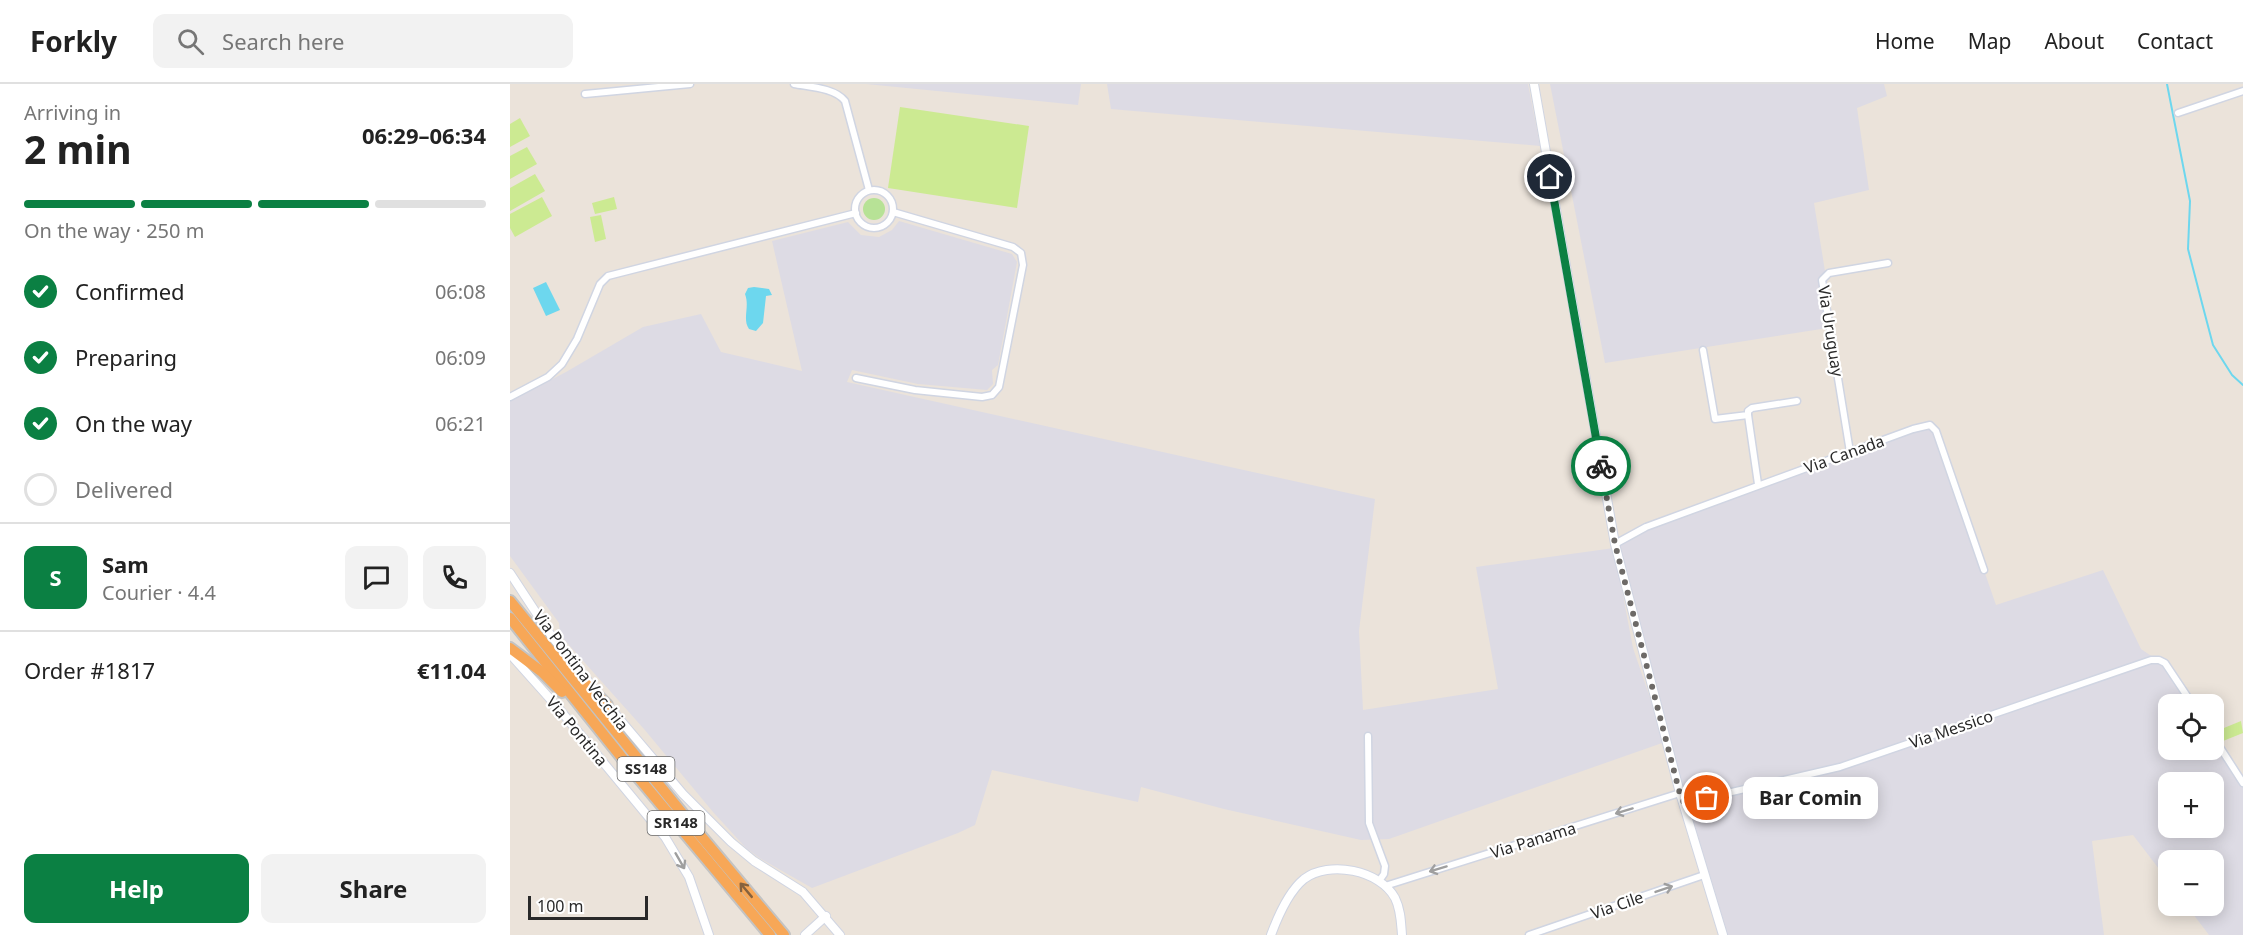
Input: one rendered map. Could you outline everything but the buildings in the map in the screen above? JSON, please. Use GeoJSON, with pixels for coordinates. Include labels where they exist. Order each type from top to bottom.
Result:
{"type":"FeatureCollection","features":[{"type":"Feature","properties":{"kind":"highway","name":"SS148"},"geometry":{"type":"LineString","coordinates":[[510,601],[784,935]]}},
{"type":"Feature","properties":{"kind":"highway"},"geometry":{"type":"LineString","coordinates":[[510,618],[583,709]]}},
{"type":"Feature","properties":{"kind":"highway"},"geometry":{"type":"LineString","coordinates":[[546,644],[607,705]]}},
{"type":"Feature","properties":{"kind":"highway"},"geometry":{"type":"LineString","coordinates":[[510,648],[542,672],[561,692],[583,709]]}},
{"type":"Feature","properties":{"kind":"highway","name":"SR148"},"geometry":{"type":"LineString","coordinates":[[583,709],[770,935]]}},
{"type":"Feature","properties":{"kind":"street"},"geometry":{"type":"LineString","coordinates":[[585,94],[650,86],[690,84]]}},
{"type":"Feature","properties":{"kind":"street"},"geometry":{"type":"LineString","coordinates":[[794,84],[832,92],[845,101],[869,190]]}},
{"type":"Feature","properties":{"kind":"street"},"geometry":{"type":"LineString","coordinates":[[1534,84],[1615,544],[1680,794],[1723,935]]}},
{"type":"Feature","properties":{"kind":"street"},"geometry":{"type":"LineString","coordinates":[[2178,114],[2243,91]]}},
{"type":"Feature","properties":{"kind":"street"},"geometry":{"type":"LineString","coordinates":[[869,190],[882,191],[891,200],[893,212],[887,223],[875,228],[863,224],[856,213],[858,199],[869,190]]}},
{"type":"Feature","properties":{"kind":"street"},"geometry":{"type":"LineString","coordinates":[[856,378],[915,390],[972,396],[992,395],[999,387],[1023,265],[1021,252],[1013,247],[893,212]]}},
{"type":"Feature","properties":{"kind":"street"},"geometry":{"type":"LineString","coordinates":[[510,397],[548,377],[562,364],[577,339],[600,284],[608,276],[856,213]]}},
{"type":"Feature","properties":{"kind":"street","name":"Via Uruguay"},"geometry":{"type":"LineString","coordinates":[[1850,452],[1822,280],[1829,273],[1888,263]]}},
{"type":"Feature","properties":{"kind":"street"},"geometry":{"type":"LineString","coordinates":[[1703,350],[1714,417],[1720,420],[1748,415]]}},
{"type":"Feature","properties":{"kind":"street"},"geometry":{"type":"LineString","coordinates":[[1758,484],[1749,410],[1797,401]]}},
{"type":"Feature","properties":{"kind":"street","name":"Via Canada"},"geometry":{"type":"LineString","coordinates":[[1615,544],[1646,527],[1758,484],[1929,425],[1933,427],[1984,570]]}},
{"type":"Feature","properties":{"kind":"street","name":"Via Pontina Vecchia"},"geometry":{"type":"LineString","coordinates":[[510,573],[552,637],[678,789],[731,842],[754,861],[796,886],[826,916],[840,935]]}},
{"type":"Feature","properties":{"kind":"street","name":"Via Pontina"},"geometry":{"type":"LineString","coordinates":[[510,654],[568,719],[665,837],[689,878],[709,935]]}},
{"type":"Feature","properties":{"kind":"street","name":"Via Messico"},"geometry":{"type":"LineString","coordinates":[[1684,803],[1840,767],[2151,660],[2166,663],[2186,694]]}},
{"type":"Feature","properties":{"kind":"street"},"geometry":{"type":"LineString","coordinates":[[1368,736],[1369,824],[1385,866],[1382,884]]}},
{"type":"Feature","properties":{"kind":"street"},"geometry":{"type":"LineString","coordinates":[[2224,754],[2243,783]]}},
{"type":"Feature","properties":{"kind":"street","name":"Via Panama"},"geometry":{"type":"LineString","coordinates":[[1382,884],[1680,794]]}},
{"type":"Feature","properties":{"kind":"street"},"geometry":{"type":"LineString","coordinates":[[1271,935],[1278,917],[1295,888],[1311,874],[1334,869],[1355,872],[1382,884],[1399,906],[1402,935]]}},
{"type":"Feature","properties":{"kind":"street","name":"Via Cile"},"geometry":{"type":"LineString","coordinates":[[1529,935],[1704,875]]}},
{"type":"Feature","properties":{"kind":"street"},"geometry":{"type":"LineString","coordinates":[[805,935],[826,916]]}},
{"type":"Feature","properties":{"kind":"shaded area"},"geometry":{"type":"Polygon","coordinates":[[[866,84],[1081,84],[1078,105],[866,84]]]}},
{"type":"Feature","properties":{"kind":"shaded area"},"geometry":{"type":"Polygon","coordinates":[[[1107,84],[1528,84],[1540,146],[1111,109],[1107,84]]]}},
{"type":"Feature","properties":{"kind":"shaded area"},"geometry":{"type":"Polygon","coordinates":[[[1550,84],[1884,84],[1887,96],[1857,108],[1869,190],[1814,203],[1834,327],[1605,363],[1550,84]]]}},
{"type":"Feature","properties":{"kind":"shaded area"},"geometry":{"type":"Polygon","coordinates":[[[899,221],[1012,254],[1017,262],[998,365],[992,370],[993,384],[987,390],[918,384],[852,370],[847,382],[1375,499],[1359,631],[1363,710],[1498,689],[1476,567],[1614,548],[1633,648],[1665,742],[1389,839],[1361,840],[1224,809],[1141,787],[1138,802],[992,770],[975,825],[958,833],[812,888],[761,859],[746,848],[713,812],[644,729],[560,635],[559,623],[510,556],[510,401],[566,372],[643,327],[701,314],[721,352],[802,371],[772,241],[848,222],[861,235],[879,237],[892,230],[899,221]]]}},
{"type":"Feature","properties":{"kind":"shaded area"},"geometry":{"type":"Polygon","coordinates":[[[1913,429],[1935,429],[1996,605],[2103,570],[2141,649],[2169,668],[2186,694],[2158,694],[2158,760],[2224,760],[2224,754],[2243,783],[2243,935],[2209,935],[2195,916],[2224,916],[2224,850],[2158,850],[2158,868],[2133,835],[2092,841],[2104,935],[1723,935],[1615,544],[1625,538],[1913,429]]]}},
{"type":"Feature","properties":{"kind":"green space"},"geometry":{"type":"Polygon","coordinates":[[[900,107],[1029,126],[1017,208],[888,188],[900,107]]]}},
{"type":"Feature","properties":{"kind":"green space"},"geometry":{"type":"Polygon","coordinates":[[[520,118],[530,136],[510,147],[510,124],[520,118]]]}},
{"type":"Feature","properties":{"kind":"green space"},"geometry":{"type":"Polygon","coordinates":[[[527,147],[537,164],[510,179],[510,156],[527,147]]]}},
{"type":"Feature","properties":{"kind":"green space"},"geometry":{"type":"Polygon","coordinates":[[[535,174],[545,191],[510,211],[510,188],[535,174]]]}},
{"type":"Feature","properties":{"kind":"green space"},"geometry":{"type":"Polygon","coordinates":[[[542,197],[552,216],[515,237],[510,228],[510,214],[542,197]]]}},
{"type":"Feature","properties":{"kind":"green space"},"geometry":{"type":"Polygon","coordinates":[[[614,197],[617,209],[595,214],[592,203],[614,197]]]}},
{"type":"Feature","properties":{"kind":"green space"},"geometry":{"type":"Polygon","coordinates":[[[870,198],[878,198],[885,205],[885,213],[878,220],[870,220],[863,213],[863,205],[870,198]]]}},
{"type":"Feature","properties":{"kind":"green space"},"geometry":{"type":"Polygon","coordinates":[[[601,215],[606,239],[595,242],[590,217],[601,215]]]}},
{"type":"Feature","properties":{"kind":"green space"},"geometry":{"type":"Polygon","coordinates":[[[2241,721],[2243,733],[2224,741],[2224,728],[2241,721]]]}},
{"type":"Feature","properties":{"kind":"water"},"geometry":{"type":"Polygon","coordinates":[[[546,282],[560,310],[546,316],[533,288],[546,282]]]}},
{"type":"Feature","properties":{"kind":"water"},"geometry":{"type":"Polygon","coordinates":[[[748,288],[769,289],[772,295],[766,296],[763,323],[756,331],[749,329],[746,321],[745,294],[748,288]]]}},
{"type":"Feature","properties":{"kind":"waterway"},"geometry":{"type":"LineString","coordinates":[[2167,84],[2190,201],[2188,249],[2213,345],[2232,375],[2243,385]]}},
{"type":"Feature","properties":{"kind":"way so far"},"geometry":{"type":"LineString","coordinates":[[1601,466],[1615,544],[1680,794],[1684,803],[1707,798]]}},
{"type":"Feature","properties":{"kind":"place","name":"Bar Comin"},"geometry":{"type":"Point","coordinates":[1707,798]}},
{"type":"Feature","properties":{"kind":"route"},"geometry":{"type":"LineString","coordinates":[[1550,177],[1601,466]]}}]}
